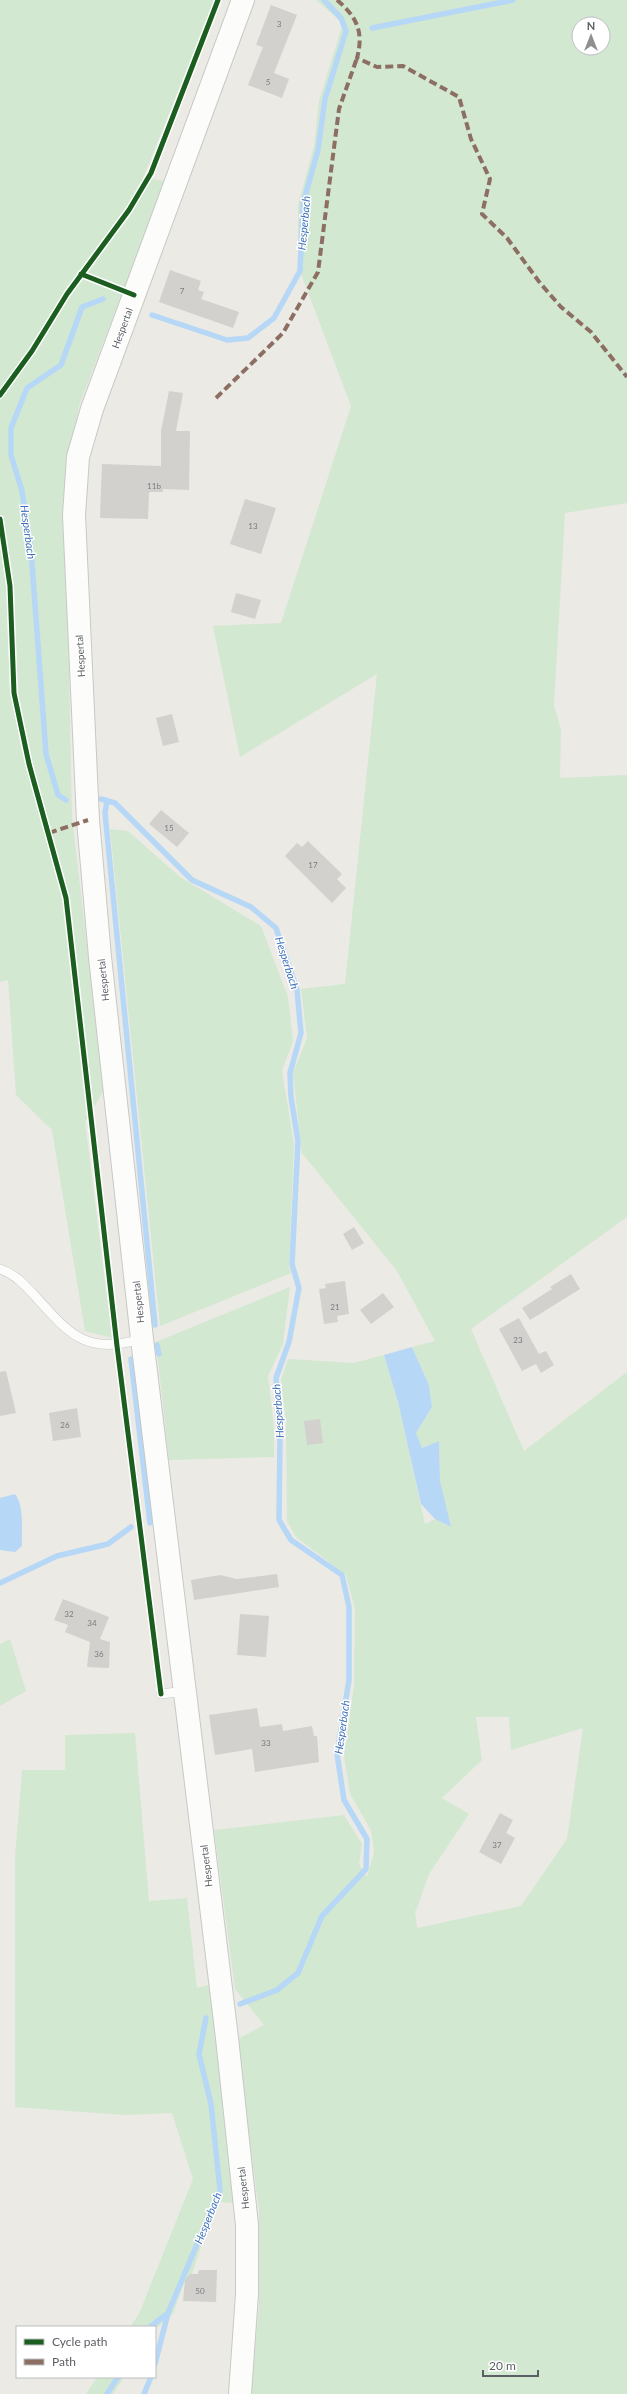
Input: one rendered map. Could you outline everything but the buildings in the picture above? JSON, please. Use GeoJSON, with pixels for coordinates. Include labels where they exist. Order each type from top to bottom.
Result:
{"type":"FeatureCollection","features":[{"type":"Feature","properties":{"kind":"main road","name":"Hespertal"},"geometry":{"type":"LineString","coordinates":[[240,2394],[247,2294],[247,2225],[185,1691],[142,1339],[101,965],[88,820],[74,515],[78,457],[92,409],[243,0]]}},
{"type":"Feature","properties":{"kind":"lane"},"geometry":{"type":"LineString","coordinates":[[0,1269],[22,1280],[62,1326],[83,1340],[98,1345],[117,1346],[142,1339]]}},
{"type":"Feature","properties":{"kind":"lane"},"geometry":{"type":"LineString","coordinates":[[161,1694],[185,1691]]}},
{"type":"Feature","properties":{"kind":"green space"},"geometry":{"type":"Polygon","coordinates":[[[0,0],[215,0],[143,178],[165,181],[80,403],[65,470],[72,818],[104,1090],[85,1122],[112,1338],[85,1331],[52,1130],[16,1095],[8,980],[0,982],[0,0]]]}},
{"type":"Feature","properties":{"kind":"green space"},"geometry":{"type":"Polygon","coordinates":[[[316,0],[627,0],[627,503],[565,513],[554,705],[561,730],[560,778],[627,775],[627,1217],[471,1329],[524,1451],[627,1372],[627,2394],[251,2394],[259,2305],[259,2210],[236,2040],[264,2025],[235,1989],[214,1830],[344,1815],[362,1844],[359,1864],[367,1877],[374,1852],[371,1830],[350,1794],[344,1756],[354,1686],[355,1609],[346,1575],[296,1537],[287,1521],[286,1423],[281,1380],[288,1359],[354,1363],[384,1355],[398,1402],[425,1524],[435,1519],[450,1527],[440,1481],[439,1441],[422,1448],[416,1433],[432,1407],[429,1385],[412,1347],[435,1341],[397,1271],[302,1153],[293,1073],[307,1038],[301,989],[345,984],[377,674],[240,757],[213,626],[281,623],[351,406],[298,266],[298,205],[314,146],[319,101],[342,26],[339,20],[316,0]],[[476,1717],[482,1760],[442,1798],[469,1814],[429,1874],[416,1911],[415,1910],[417,1928],[521,1906],[567,1839],[583,1728],[511,1750],[509,1717],[476,1717]]]}},
{"type":"Feature","properties":{"kind":"green space"},"geometry":{"type":"Polygon","coordinates":[[[110,829],[128,831],[180,877],[261,926],[288,997],[293,1041],[282,1071],[294,1144],[289,1266],[291,1273],[160,1326],[110,829]]]}},
{"type":"Feature","properties":{"kind":"green space"},"geometry":{"type":"Polygon","coordinates":[[[290,1287],[283,1344],[268,1376],[274,1429],[274,1457],[169,1460],[156,1342],[290,1287]]]}},
{"type":"Feature","properties":{"kind":"green space"},"geometry":{"type":"Polygon","coordinates":[[[10,1639],[26,1691],[0,1706],[0,1644],[10,1639]]]}},
{"type":"Feature","properties":{"kind":"green space"},"geometry":{"type":"Polygon","coordinates":[[[135,1733],[149,1901],[187,1898],[197,1988],[212,1984],[233,2180],[233,2203],[220,2202],[207,2228],[192,2274],[185,2280],[173,2314],[156,2328],[156,2326],[131,2326],[139,2314],[193,2179],[172,2113],[125,2115],[15,2107],[15,1858],[22,1770],[65,1770],[65,1735],[135,1733]]]}},
{"type":"Feature","properties":{"kind":"green space"},"geometry":{"type":"Polygon","coordinates":[[[96,2378],[123,2378],[113,2394],[86,2394],[96,2378]]]}},
{"type":"Feature","properties":{"kind":"water"},"geometry":{"type":"Polygon","coordinates":[[[412,1347],[429,1385],[432,1407],[416,1433],[422,1448],[439,1441],[440,1481],[451,1527],[435,1519],[421,1504],[398,1402],[384,1355],[412,1347]]]}},
{"type":"Feature","properties":{"kind":"water"},"geometry":{"type":"Polygon","coordinates":[[[15,1494],[20,1505],[22,1519],[22,1546],[15,1552],[0,1550],[0,1498],[15,1494]]]}},
{"type":"Feature","properties":{"kind":"waterway","name":"Hesperbach"},"geometry":{"type":"LineString","coordinates":[[152,315],[227,340],[248,338],[274,318],[300,271],[303,204],[318,150],[325,99],[346,31],[341,18],[324,0]]}},
{"type":"Feature","properties":{"kind":"waterway"},"geometry":{"type":"LineString","coordinates":[[372,28],[513,0]]}},
{"type":"Feature","properties":{"kind":"waterway","name":"Hesperbach"},"geometry":{"type":"LineString","coordinates":[[66,800],[58,795],[46,754],[31,550],[22,491],[11,455],[11,428],[27,388],[61,365],[82,307],[103,299]]}},
{"type":"Feature","properties":{"kind":"waterway","name":"Hesperbach"},"geometry":{"type":"LineString","coordinates":[[101,799],[115,803],[192,880],[251,907],[276,928],[297,990],[301,1033],[290,1073],[291,1097],[298,1141],[292,1264],[299,1288],[289,1342],[276,1378],[280,1436],[279,1520],[291,1540],[342,1575],[349,1607],[349,1680],[337,1754],[344,1800],[367,1839],[366,1869],[322,1916],[298,1973],[277,1990],[240,2004]]}},
{"type":"Feature","properties":{"kind":"waterway"},"geometry":{"type":"LineString","coordinates":[[107,801],[105,813],[155,1325]]}},
{"type":"Feature","properties":{"kind":"waterway"},"geometry":{"type":"LineString","coordinates":[[157,1345],[159,1354]]}},
{"type":"Feature","properties":{"kind":"waterway"},"geometry":{"type":"LineString","coordinates":[[131,1359],[150,1523]]}},
{"type":"Feature","properties":{"kind":"waterway"},"geometry":{"type":"LineString","coordinates":[[0,1583],[57,1556],[108,1544],[131,1527]]}},
{"type":"Feature","properties":{"kind":"waterway","name":"Hesperbach"},"geometry":{"type":"LineString","coordinates":[[156,2360],[168,2313],[220,2190],[211,2104],[199,2054],[206,2018]]}},
{"type":"Feature","properties":{"kind":"waterway"},"geometry":{"type":"LineString","coordinates":[[151,2326],[168,2313]]}},
{"type":"Feature","properties":{"kind":"waterway"},"geometry":{"type":"LineString","coordinates":[[107,2394],[117,2378]]}},
{"type":"Feature","properties":{"kind":"waterway","name":"Hesperbach"},"geometry":{"type":"LineString","coordinates":[[144,2394],[151,2378]]}},
{"type":"Feature","properties":{"kind":"marked path"},"geometry":{"type":"LineString","coordinates":[[337,0],[350,13],[357,26],[360,40],[357,58],[377,67],[403,66],[459,97],[471,139],[490,179],[482,214],[507,238],[540,283],[561,307],[591,332],[627,377]]}},
{"type":"Feature","properties":{"kind":"marked path"},"geometry":{"type":"LineString","coordinates":[[216,398],[283,333],[318,272],[339,109],[357,58]]}},
{"type":"Feature","properties":{"kind":"marked path"},"geometry":{"type":"LineString","coordinates":[[49,833],[88,820]]}},
{"type":"Feature","properties":{"kind":"cycle path"},"geometry":{"type":"LineString","coordinates":[[0,395],[32,351],[67,294],[129,210],[151,173],[218,0]]}},
{"type":"Feature","properties":{"kind":"cycle path"},"geometry":{"type":"LineString","coordinates":[[81,274],[134,295]]}},
{"type":"Feature","properties":{"kind":"cycle path"},"geometry":{"type":"LineString","coordinates":[[0,519],[10,586],[14,693],[29,764],[66,898],[117,1346],[161,1694]]}}]}
